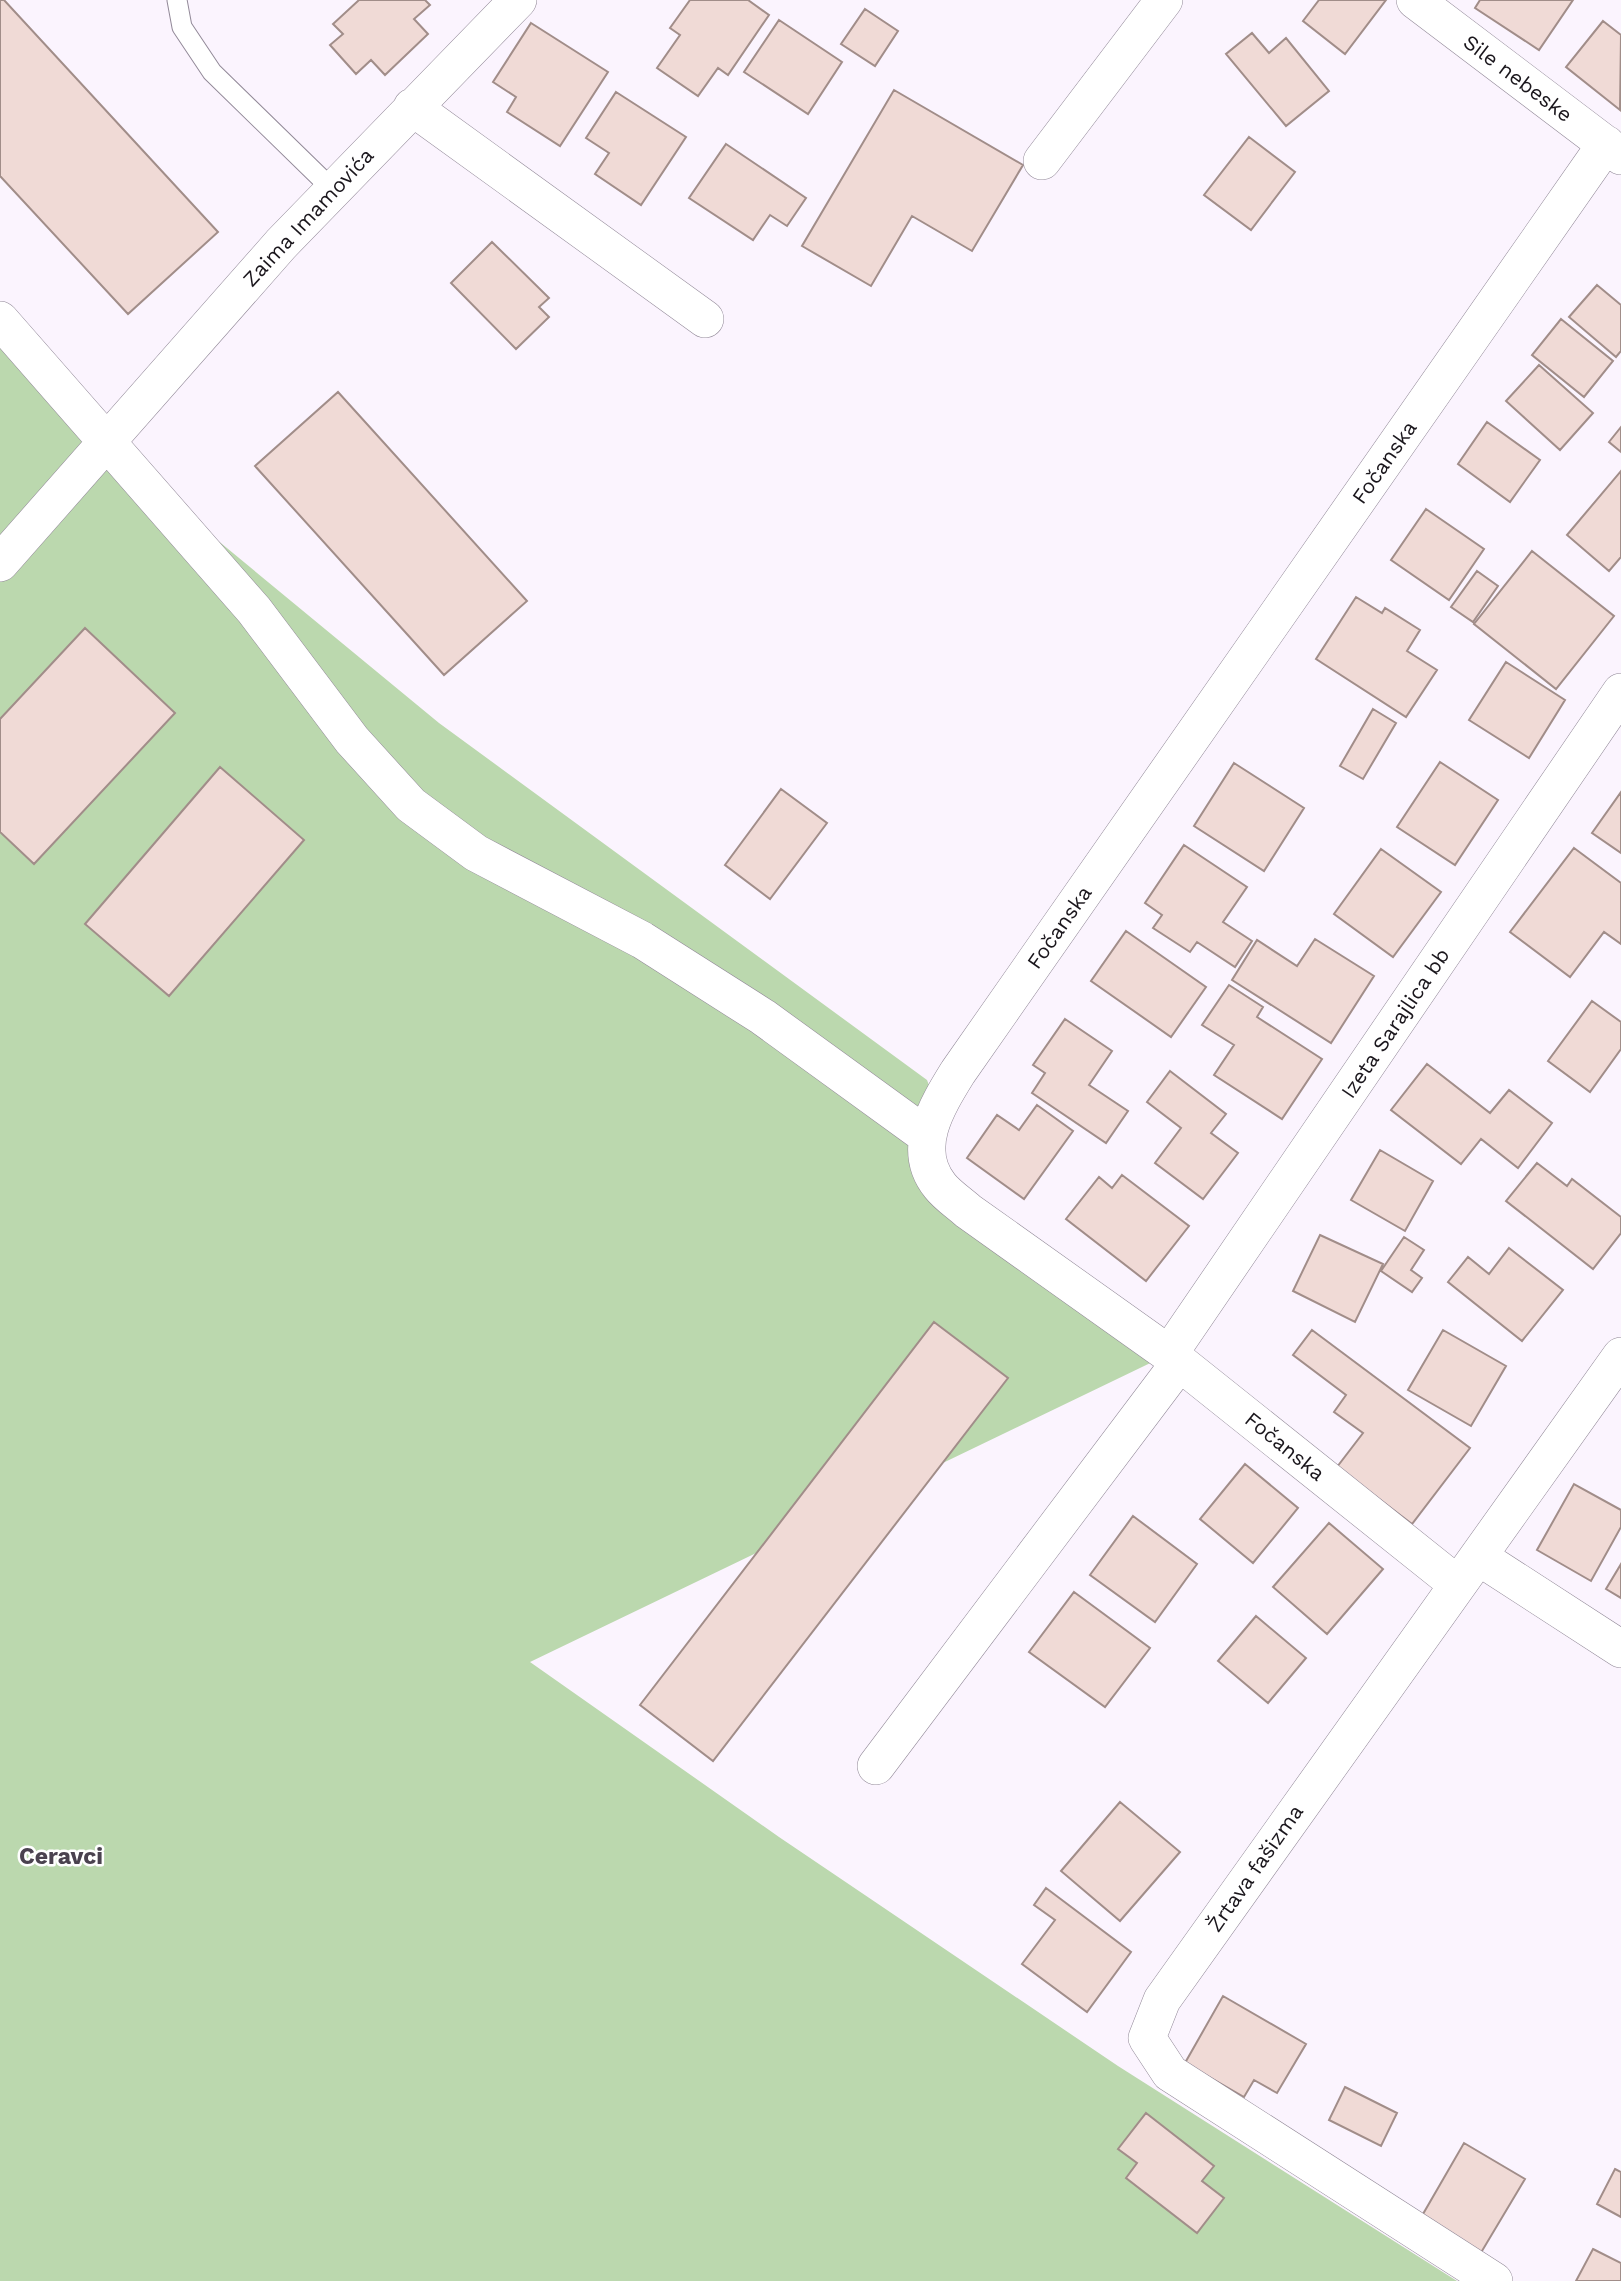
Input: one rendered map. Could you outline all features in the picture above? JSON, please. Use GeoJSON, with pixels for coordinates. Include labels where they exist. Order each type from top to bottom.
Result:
{"type":"FeatureCollection","features":[{"type":"Feature","properties":{"kind":"street","name":"Zaima Imamovića"},"geometry":{"type":"LineString","coordinates":[[0,563],[106,440],[333,190],[518,0]]}},
{"type":"Feature","properties":{"kind":"street"},"geometry":{"type":"LineString","coordinates":[[1042,161],[1164,0]]}},
{"type":"Feature","properties":{"kind":"street","name":"Sile nebeske"},"geometry":{"type":"LineString","coordinates":[[1415,0],[1614,150]]}},
{"type":"Feature","properties":{"kind":"street"},"geometry":{"type":"LineString","coordinates":[[412,107],[705,319]]}},
{"type":"Feature","properties":{"kind":"street","name":"Fočanska"},"geometry":{"type":"LineString","coordinates":[[1614,150],[958,1072],[937,1106],[927,1136],[926,1160],[940,1186],[959,1203],[1468,1570],[1621,1649]]}},
{"type":"Feature","properties":{"kind":"street"},"geometry":{"type":"LineString","coordinates":[[0,320],[254,610],[352,740],[411,805],[476,853],[642,940],[752,1010],[927,1136]]}},
{"type":"Feature","properties":{"kind":"street","name":"Izeta Sarajlica bb"},"geometry":{"type":"LineString","coordinates":[[876,1766],[1174,1358],[1621,692]]}},
{"type":"Feature","properties":{"kind":"street","name":"Žrtava fašizma"},"geometry":{"type":"LineString","coordinates":[[1494,2281],[1170,2073],[1147,2038],[1162,2000],[1621,1356]]}},
{"type":"Feature","properties":{"kind":"lane"},"geometry":{"type":"LineString","coordinates":[[177,0],[182,27],[212,72],[333,190]]}},
{"type":"Feature","properties":{"kind":"green space"},"geometry":{"type":"Polygon","coordinates":[[[0,320],[159,492],[439,723],[927,1080],[937,1106],[926,1160],[1169,1354],[530,1662],[779,1837],[1118,2066],[1457,2281],[0,2281],[0,320]]]}},
{"type":"Feature","properties":{"kind":"building"},"geometry":{"type":"Polygon","coordinates":[[[0,0],[4,0],[218,232],[128,314],[0,176],[0,0]]]}},
{"type":"Feature","properties":{"kind":"building"},"geometry":{"type":"Polygon","coordinates":[[[359,0],[425,0],[430,5],[414,19],[428,34],[385,75],[371,60],[356,74],[330,45],[343,34],[333,24],[359,0]]]}},
{"type":"Feature","properties":{"kind":"building"},"geometry":{"type":"Polygon","coordinates":[[[690,0],[748,0],[769,15],[728,75],[718,68],[698,96],[657,68],[680,35],[670,28],[690,0]]]}},
{"type":"Feature","properties":{"kind":"building"},"geometry":{"type":"Polygon","coordinates":[[[1319,0],[1386,0],[1345,54],[1303,21],[1319,0]]]}},
{"type":"Feature","properties":{"kind":"building"},"geometry":{"type":"Polygon","coordinates":[[[1480,0],[1573,0],[1539,50],[1475,8],[1480,0]]]}},
{"type":"Feature","properties":{"kind":"building"},"geometry":{"type":"Polygon","coordinates":[[[865,9],[898,31],[875,66],[841,44],[865,9]]]}},
{"type":"Feature","properties":{"kind":"building"},"geometry":{"type":"Polygon","coordinates":[[[779,20],[842,62],[808,114],[744,72],[779,20]]]}},
{"type":"Feature","properties":{"kind":"building"},"geometry":{"type":"Polygon","coordinates":[[[1603,21],[1621,35],[1620,110],[1566,67],[1603,21]]]}},
{"type":"Feature","properties":{"kind":"building"},"geometry":{"type":"Polygon","coordinates":[[[531,23],[608,72],[560,146],[507,112],[516,97],[493,82],[531,23]]]}},
{"type":"Feature","properties":{"kind":"building"},"geometry":{"type":"Polygon","coordinates":[[[1252,33],[1269,53],[1286,38],[1329,91],[1286,126],[1226,54],[1252,33]]]}},
{"type":"Feature","properties":{"kind":"building"},"geometry":{"type":"Polygon","coordinates":[[[894,90],[1023,165],[972,251],[912,216],[871,286],[802,246],[894,90]]]}},
{"type":"Feature","properties":{"kind":"building"},"geometry":{"type":"Polygon","coordinates":[[[616,92],[686,137],[641,205],[595,174],[609,153],[586,138],[616,92]]]}},
{"type":"Feature","properties":{"kind":"building"},"geometry":{"type":"Polygon","coordinates":[[[1249,137],[1295,172],[1251,230],[1204,195],[1249,137]]]}},
{"type":"Feature","properties":{"kind":"building"},"geometry":{"type":"Polygon","coordinates":[[[726,144],[806,198],[787,226],[770,215],[753,240],[689,198],[726,144]]]}},
{"type":"Feature","properties":{"kind":"building"},"geometry":{"type":"Polygon","coordinates":[[[492,242],[549,298],[539,307],[549,317],[516,349],[451,283],[492,242]]]}},
{"type":"Feature","properties":{"kind":"building"},"geometry":{"type":"Polygon","coordinates":[[[1597,285],[1621,305],[1621,351],[1616,357],[1569,317],[1597,285]]]}},
{"type":"Feature","properties":{"kind":"building"},"geometry":{"type":"Polygon","coordinates":[[[1561,319],[1613,361],[1584,397],[1532,355],[1561,319]]]}},
{"type":"Feature","properties":{"kind":"building"},"geometry":{"type":"Polygon","coordinates":[[[1539,365],[1593,413],[1560,450],[1506,401],[1539,365]]]}},
{"type":"Feature","properties":{"kind":"building"},"geometry":{"type":"Polygon","coordinates":[[[338,392],[527,601],[444,675],[255,466],[338,392]]]}},
{"type":"Feature","properties":{"kind":"building"},"geometry":{"type":"Polygon","coordinates":[[[1487,422],[1540,460],[1510,502],[1458,464],[1487,422]]]}},
{"type":"Feature","properties":{"kind":"building"},"geometry":{"type":"Polygon","coordinates":[[[1621,427],[1621,452],[1609,442],[1621,427]]]}},
{"type":"Feature","properties":{"kind":"building"},"geometry":{"type":"Polygon","coordinates":[[[1621,471],[1621,557],[1609,571],[1567,535],[1621,471]]]}},
{"type":"Feature","properties":{"kind":"building"},"geometry":{"type":"Polygon","coordinates":[[[1426,509],[1484,549],[1449,600],[1391,560],[1426,509]]]}},
{"type":"Feature","properties":{"kind":"building"},"geometry":{"type":"Polygon","coordinates":[[[1532,551],[1614,616],[1556,689],[1474,624],[1532,551]]]}},
{"type":"Feature","properties":{"kind":"building"},"geometry":{"type":"Polygon","coordinates":[[[1477,571],[1498,586],[1473,622],[1451,607],[1477,571]]]}},
{"type":"Feature","properties":{"kind":"building"},"geometry":{"type":"Polygon","coordinates":[[[1356,597],[1382,613],[1385,608],[1420,630],[1407,651],[1437,670],[1406,717],[1316,659],[1356,597]]]}},
{"type":"Feature","properties":{"kind":"building"},"geometry":{"type":"Polygon","coordinates":[[[85,628],[175,713],[34,864],[0,832],[0,719],[85,628]]]}},
{"type":"Feature","properties":{"kind":"building"},"geometry":{"type":"Polygon","coordinates":[[[1506,662],[1565,700],[1529,758],[1469,720],[1506,662]]]}},
{"type":"Feature","properties":{"kind":"building"},"geometry":{"type":"Polygon","coordinates":[[[1373,709],[1396,723],[1363,779],[1340,766],[1373,709]]]}},
{"type":"Feature","properties":{"kind":"building"},"geometry":{"type":"Polygon","coordinates":[[[1440,762],[1498,800],[1455,865],[1397,827],[1440,762]]]}},
{"type":"Feature","properties":{"kind":"building"},"geometry":{"type":"Polygon","coordinates":[[[1234,763],[1304,808],[1264,871],[1194,826],[1234,763]]]}},
{"type":"Feature","properties":{"kind":"building"},"geometry":{"type":"Polygon","coordinates":[[[220,767],[304,840],[169,996],[85,924],[220,767]]]}},
{"type":"Feature","properties":{"kind":"building"},"geometry":{"type":"Polygon","coordinates":[[[781,789],[827,823],[770,899],[725,865],[781,789]]]}},
{"type":"Feature","properties":{"kind":"building"},"geometry":{"type":"Polygon","coordinates":[[[1621,792],[1621,853],[1592,833],[1621,792]]]}},
{"type":"Feature","properties":{"kind":"building"},"geometry":{"type":"Polygon","coordinates":[[[1184,845],[1247,887],[1223,922],[1252,941],[1235,967],[1197,942],[1190,952],[1153,928],[1162,915],[1145,903],[1184,845]]]}},
{"type":"Feature","properties":{"kind":"building"},"geometry":{"type":"Polygon","coordinates":[[[1574,848],[1621,883],[1621,944],[1604,932],[1570,977],[1510,932],[1574,848]]]}},
{"type":"Feature","properties":{"kind":"building"},"geometry":{"type":"Polygon","coordinates":[[[1381,849],[1441,892],[1393,957],[1334,914],[1381,849]]]}},
{"type":"Feature","properties":{"kind":"building"},"geometry":{"type":"Polygon","coordinates":[[[1126,931],[1206,987],[1171,1037],[1091,981],[1126,931]]]}},
{"type":"Feature","properties":{"kind":"building"},"geometry":{"type":"Polygon","coordinates":[[[1315,939],[1374,976],[1331,1043],[1232,980],[1257,940],[1297,966],[1315,939]]]}},
{"type":"Feature","properties":{"kind":"building"},"geometry":{"type":"Polygon","coordinates":[[[1229,985],[1263,1007],[1257,1017],[1322,1059],[1282,1119],[1214,1075],[1234,1045],[1202,1025],[1229,985]]]}},
{"type":"Feature","properties":{"kind":"building"},"geometry":{"type":"Polygon","coordinates":[[[1592,1001],[1621,1022],[1621,1049],[1590,1092],[1548,1061],[1592,1001]]]}},
{"type":"Feature","properties":{"kind":"building"},"geometry":{"type":"Polygon","coordinates":[[[1065,1019],[1112,1051],[1089,1085],[1128,1111],[1106,1143],[1032,1093],[1045,1073],[1033,1065],[1065,1019]]]}},
{"type":"Feature","properties":{"kind":"building"},"geometry":{"type":"Polygon","coordinates":[[[1427,1064],[1490,1113],[1509,1090],[1552,1123],[1518,1168],[1481,1139],[1461,1164],[1391,1110],[1427,1064]]]}},
{"type":"Feature","properties":{"kind":"building"},"geometry":{"type":"Polygon","coordinates":[[[1170,1071],[1226,1114],[1211,1133],[1238,1153],[1203,1199],[1155,1163],[1181,1128],[1147,1102],[1170,1071]]]}},
{"type":"Feature","properties":{"kind":"building"},"geometry":{"type":"Polygon","coordinates":[[[1037,1105],[1073,1131],[1024,1199],[967,1158],[997,1115],[1019,1130],[1037,1105]]]}},
{"type":"Feature","properties":{"kind":"building"},"geometry":{"type":"Polygon","coordinates":[[[1380,1150],[1433,1181],[1405,1231],[1351,1200],[1380,1150]]]}},
{"type":"Feature","properties":{"kind":"building"},"geometry":{"type":"Polygon","coordinates":[[[1537,1163],[1567,1186],[1572,1179],[1621,1217],[1621,1233],[1593,1269],[1506,1201],[1537,1163]]]}},
{"type":"Feature","properties":{"kind":"building"},"geometry":{"type":"Polygon","coordinates":[[[1122,1175],[1189,1226],[1146,1281],[1066,1219],[1099,1177],[1112,1188],[1122,1175]]]}},
{"type":"Feature","properties":{"kind":"building"},"geometry":{"type":"Polygon","coordinates":[[[1320,1235],[1383,1264],[1355,1322],[1293,1291],[1320,1235]]]}},
{"type":"Feature","properties":{"kind":"building"},"geometry":{"type":"Polygon","coordinates":[[[1404,1237],[1424,1250],[1411,1270],[1422,1278],[1412,1292],[1381,1271],[1404,1237]]]}},
{"type":"Feature","properties":{"kind":"building"},"geometry":{"type":"Polygon","coordinates":[[[1509,1248],[1563,1290],[1522,1341],[1448,1282],[1468,1257],[1489,1274],[1509,1248]]]}},
{"type":"Feature","properties":{"kind":"building"},"geometry":{"type":"Polygon","coordinates":[[[934,1322],[1008,1378],[713,1761],[640,1705],[934,1322]]]}},
{"type":"Feature","properties":{"kind":"building"},"geometry":{"type":"Polygon","coordinates":[[[1312,1330],[1470,1448],[1412,1524],[1337,1467],[1363,1433],[1334,1412],[1346,1395],[1293,1355],[1312,1330]]]}},
{"type":"Feature","properties":{"kind":"building"},"geometry":{"type":"Polygon","coordinates":[[[1443,1330],[1506,1366],[1471,1426],[1408,1390],[1443,1330]]]}},
{"type":"Feature","properties":{"kind":"building"},"geometry":{"type":"Polygon","coordinates":[[[1245,1464],[1298,1508],[1253,1563],[1200,1519],[1245,1464]]]}},
{"type":"Feature","properties":{"kind":"building"},"geometry":{"type":"Polygon","coordinates":[[[1574,1484],[1621,1510],[1621,1527],[1591,1581],[1537,1550],[1574,1484]]]}},
{"type":"Feature","properties":{"kind":"building"},"geometry":{"type":"Polygon","coordinates":[[[1133,1516],[1197,1564],[1155,1622],[1090,1575],[1133,1516]]]}},
{"type":"Feature","properties":{"kind":"building"},"geometry":{"type":"Polygon","coordinates":[[[1329,1523],[1383,1569],[1327,1634],[1273,1587],[1329,1523]]]}},
{"type":"Feature","properties":{"kind":"building"},"geometry":{"type":"Polygon","coordinates":[[[1621,1564],[1621,1598],[1606,1589],[1621,1564]]]}},
{"type":"Feature","properties":{"kind":"building"},"geometry":{"type":"Polygon","coordinates":[[[1074,1592],[1150,1648],[1105,1707],[1029,1652],[1074,1592]]]}},
{"type":"Feature","properties":{"kind":"building"},"geometry":{"type":"Polygon","coordinates":[[[1256,1616],[1306,1658],[1268,1703],[1218,1661],[1256,1616]]]}},
{"type":"Feature","properties":{"kind":"building"},"geometry":{"type":"Polygon","coordinates":[[[1120,1802],[1180,1852],[1120,1921],[1061,1871],[1120,1802]]]}},
{"type":"Feature","properties":{"kind":"building"},"geometry":{"type":"Polygon","coordinates":[[[1046,1888],[1131,1952],[1087,2012],[1022,1964],[1055,1920],[1034,1905],[1046,1888]]]}},
{"type":"Feature","properties":{"kind":"building"},"geometry":{"type":"Polygon","coordinates":[[[1223,1996],[1306,2044],[1277,2093],[1254,2080],[1244,2097],[1185,2063],[1223,1996]]]}},
{"type":"Feature","properties":{"kind":"building"},"geometry":{"type":"Polygon","coordinates":[[[1345,2087],[1397,2113],[1381,2146],[1329,2120],[1345,2087]]]}},
{"type":"Feature","properties":{"kind":"building"},"geometry":{"type":"Polygon","coordinates":[[[1146,2113],[1214,2166],[1202,2181],[1224,2198],[1197,2233],[1126,2178],[1137,2163],[1118,2149],[1146,2113]]]}},
{"type":"Feature","properties":{"kind":"building"},"geometry":{"type":"Polygon","coordinates":[[[1464,2143],[1525,2179],[1479,2256],[1419,2221],[1464,2143]]]}},
{"type":"Feature","properties":{"kind":"building"},"geometry":{"type":"Polygon","coordinates":[[[1615,2169],[1621,2172],[1621,2217],[1597,2204],[1615,2169]]]}},
{"type":"Feature","properties":{"kind":"building"},"geometry":{"type":"Polygon","coordinates":[[[1593,2249],[1621,2263],[1621,2281],[1576,2281],[1593,2249]]]}},
{"type":"Feature","properties":{"kind":"district","name":"Ceravci"},"geometry":{"type":"Point","coordinates":[61,1856]}}]}
